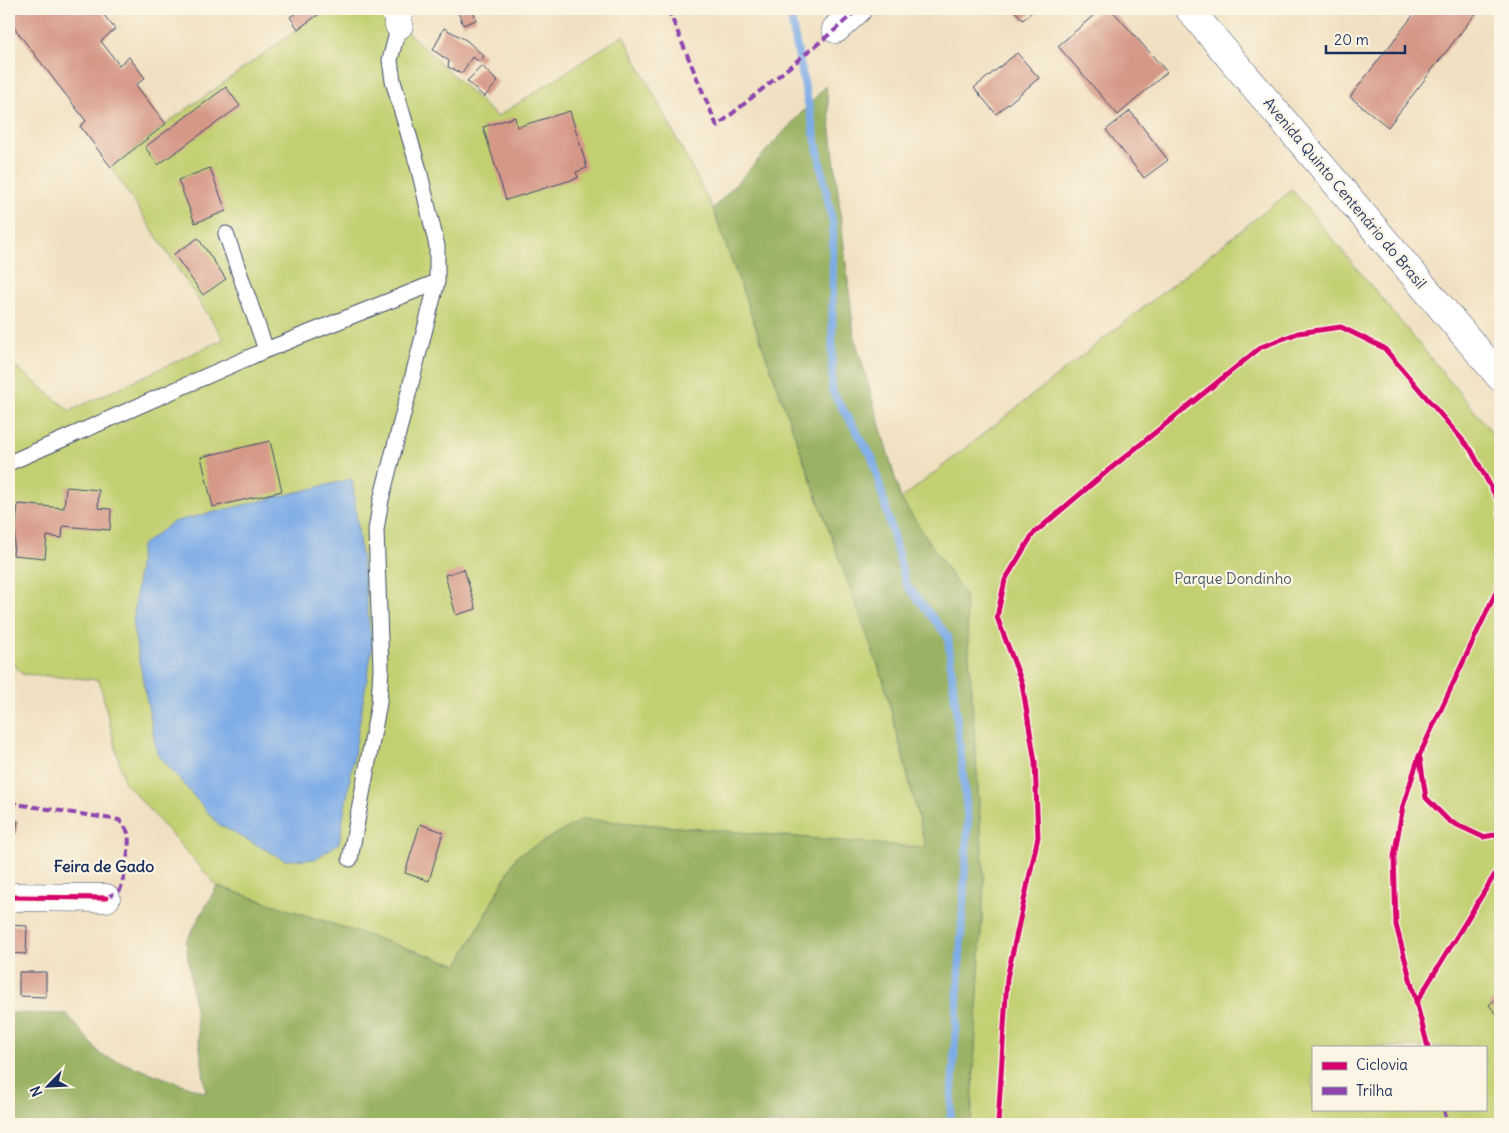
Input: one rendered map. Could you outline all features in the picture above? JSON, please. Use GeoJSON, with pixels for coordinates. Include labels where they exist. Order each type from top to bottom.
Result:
{"type":"FeatureCollection","features":[{"type":"Feature","properties":{"kind":"main road"},"geometry":{"type":"LineString","coordinates":[[836,29],[858,9]]}},
{"type":"Feature","properties":{"kind":"main road","name":"Avenida Quinto Centenário do Brasil"},"geometry":{"type":"LineString","coordinates":[[1189,9],[1500,376]]}},
{"type":"Feature","properties":{"kind":"main road"},"geometry":{"type":"LineString","coordinates":[[9,898],[106,898]]}},
{"type":"Feature","properties":{"kind":"lane"},"geometry":{"type":"LineString","coordinates":[[350,859],[379,704],[381,660],[376,530],[380,500],[437,282],[437,246],[419,170],[393,81],[390,60],[397,17]]}},
{"type":"Feature","properties":{"kind":"lane"},"geometry":{"type":"LineString","coordinates":[[226,234],[266,350]]}},
{"type":"Feature","properties":{"kind":"lane"},"geometry":{"type":"LineString","coordinates":[[9,463],[266,350],[437,282]]}},
{"type":"Feature","properties":{"kind":"green space"},"geometry":{"type":"Polygon","coordinates":[[[326,9],[383,9],[497,117],[623,35],[713,209],[884,682],[926,848],[583,819],[517,856],[458,965],[217,886],[124,781],[99,680],[22,674],[9,658],[9,361],[70,411],[224,339],[111,167],[166,124],[326,9]]]}},
{"type":"Feature","properties":{"kind":"green space"},"geometry":{"type":"Polygon","coordinates":[[[826,86],[854,335],[901,499],[965,596],[984,879],[971,1124],[9,1124],[9,1013],[67,1014],[101,1055],[206,1093],[186,942],[217,886],[458,965],[517,856],[583,819],[926,848],[884,682],[713,209],[826,86]]]}},
{"type":"Feature","properties":{"kind":"green space","name":"Parque Dondinho"},"geometry":{"type":"Polygon","coordinates":[[[1292,190],[1500,442],[1500,1124],[971,1124],[984,879],[965,596],[901,499],[1292,190]]]}},
{"type":"Feature","properties":{"kind":"water"},"geometry":{"type":"Polygon","coordinates":[[[352,479],[372,648],[339,843],[315,859],[285,860],[218,824],[157,753],[133,627],[141,546],[173,522],[352,479]]]}},
{"type":"Feature","properties":{"kind":"building"},"geometry":{"type":"Polygon","coordinates":[[[9,9],[25,9],[27,11],[30,9],[74,9],[76,12],[80,9],[99,9],[115,29],[101,41],[119,65],[129,57],[145,78],[136,85],[166,124],[111,167],[80,126],[86,121],[12,25],[14,23],[9,17],[9,9]]]}},
{"type":"Feature","properties":{"kind":"building"},"geometry":{"type":"Polygon","coordinates":[[[302,9],[326,9],[298,29],[290,17],[302,9]]]}},
{"type":"Feature","properties":{"kind":"building"},"geometry":{"type":"Polygon","coordinates":[[[473,9],[476,20],[463,25],[458,12],[473,9]]]}},
{"type":"Feature","properties":{"kind":"building"},"geometry":{"type":"Polygon","coordinates":[[[1013,9],[1035,9],[1023,20],[1013,9]]]}},
{"type":"Feature","properties":{"kind":"building"},"geometry":{"type":"Polygon","coordinates":[[[1101,9],[1111,9],[1167,72],[1118,115],[1058,46],[1101,9]]]}},
{"type":"Feature","properties":{"kind":"building"},"geometry":{"type":"Polygon","coordinates":[[[1418,9],[1479,9],[1388,127],[1350,97],[1418,9]]]}},
{"type":"Feature","properties":{"kind":"building"},"geometry":{"type":"Polygon","coordinates":[[[444,28],[466,40],[484,56],[480,62],[472,57],[462,73],[448,67],[449,61],[433,50],[444,28]]]}},
{"type":"Feature","properties":{"kind":"building"},"geometry":{"type":"Polygon","coordinates":[[[1017,53],[1039,78],[996,114],[974,88],[1017,53]]]}},
{"type":"Feature","properties":{"kind":"building"},"geometry":{"type":"Polygon","coordinates":[[[482,66],[498,82],[484,97],[467,81],[482,66]]]}},
{"type":"Feature","properties":{"kind":"building"},"geometry":{"type":"Polygon","coordinates":[[[226,87],[240,106],[158,165],[145,147],[226,87]]]}},
{"type":"Feature","properties":{"kind":"building"},"geometry":{"type":"Polygon","coordinates":[[[570,111],[587,168],[576,172],[578,178],[506,200],[483,127],[515,117],[517,127],[570,111]]]}},
{"type":"Feature","properties":{"kind":"building"},"geometry":{"type":"Polygon","coordinates":[[[1130,111],[1168,160],[1144,178],[1106,130],[1130,111]]]}},
{"type":"Feature","properties":{"kind":"building"},"geometry":{"type":"Polygon","coordinates":[[[210,168],[226,211],[195,223],[178,180],[210,168]]]}},
{"type":"Feature","properties":{"kind":"building"},"geometry":{"type":"Polygon","coordinates":[[[198,238],[226,279],[203,295],[174,254],[198,238]]]}},
{"type":"Feature","properties":{"kind":"building"},"geometry":{"type":"Polygon","coordinates":[[[270,441],[282,491],[213,507],[201,457],[270,441]]]}},
{"type":"Feature","properties":{"kind":"building"},"geometry":{"type":"Polygon","coordinates":[[[66,487],[99,490],[98,508],[111,509],[110,530],[63,526],[62,538],[47,536],[45,558],[13,555],[18,504],[64,508],[66,487]]]}},
{"type":"Feature","properties":{"kind":"building"},"geometry":{"type":"Polygon","coordinates":[[[464,569],[476,609],[456,615],[445,575],[464,569]]]}},
{"type":"Feature","properties":{"kind":"building"},"geometry":{"type":"Polygon","coordinates":[[[9,819],[18,821],[16,834],[9,833],[9,819]]]}},
{"type":"Feature","properties":{"kind":"building"},"geometry":{"type":"Polygon","coordinates":[[[420,824],[443,832],[429,881],[405,873],[420,824]]]}},
{"type":"Feature","properties":{"kind":"building"},"geometry":{"type":"Polygon","coordinates":[[[9,925],[27,926],[26,954],[9,953],[9,925]]]}},
{"type":"Feature","properties":{"kind":"building"},"geometry":{"type":"Polygon","coordinates":[[[19,972],[46,972],[46,997],[19,996],[19,972]]]}},
{"type":"Feature","properties":{"kind":"building"},"geometry":{"type":"Polygon","coordinates":[[[1500,995],[1500,1018],[1489,1005],[1500,995]]]}},
{"type":"Feature","properties":{"kind":"waterway"},"geometry":{"type":"LineString","coordinates":[[789,9],[833,225],[832,391],[872,457],[906,584],[948,637],[968,821],[950,1124]]}},
{"type":"Feature","properties":{"kind":"marked path"},"geometry":{"type":"LineString","coordinates":[[668,9],[717,126],[858,9]]}},
{"type":"Feature","properties":{"kind":"marked path"},"geometry":{"type":"LineString","coordinates":[[9,803],[119,820],[128,833],[129,838],[127,862],[120,890],[106,898]]}},
{"type":"Feature","properties":{"kind":"marked path"},"geometry":{"type":"LineString","coordinates":[[1444,1110],[1447,1124]]}},
{"type":"Feature","properties":{"kind":"cycle path"},"geometry":{"type":"LineString","coordinates":[[998,1124],[1007,978],[1038,837],[1035,762],[1022,683],[997,617],[1005,580],[1033,534],[1105,473],[1261,347],[1298,333],[1341,327],[1384,348],[1471,450],[1499,502],[1500,513]]}},
{"type":"Feature","properties":{"kind":"cycle path"},"geometry":{"type":"LineString","coordinates":[[1428,1046],[1396,925],[1394,857],[1403,806],[1419,756],[1497,590],[1500,576]]}},
{"type":"Feature","properties":{"kind":"cycle path"},"geometry":{"type":"LineString","coordinates":[[1420,758],[1426,798],[1449,821],[1483,837],[1500,834]]}},
{"type":"Feature","properties":{"kind":"cycle path"},"geometry":{"type":"LineString","coordinates":[[1416,1003],[1500,866]]}},
{"type":"Feature","properties":{"kind":"cycle path"},"geometry":{"type":"LineString","coordinates":[[9,897],[106,898]]}},
{"type":"Feature","properties":{"kind":"district","name":"Feira de Gado"},"geometry":{"type":"Point","coordinates":[104,866]}}]}
